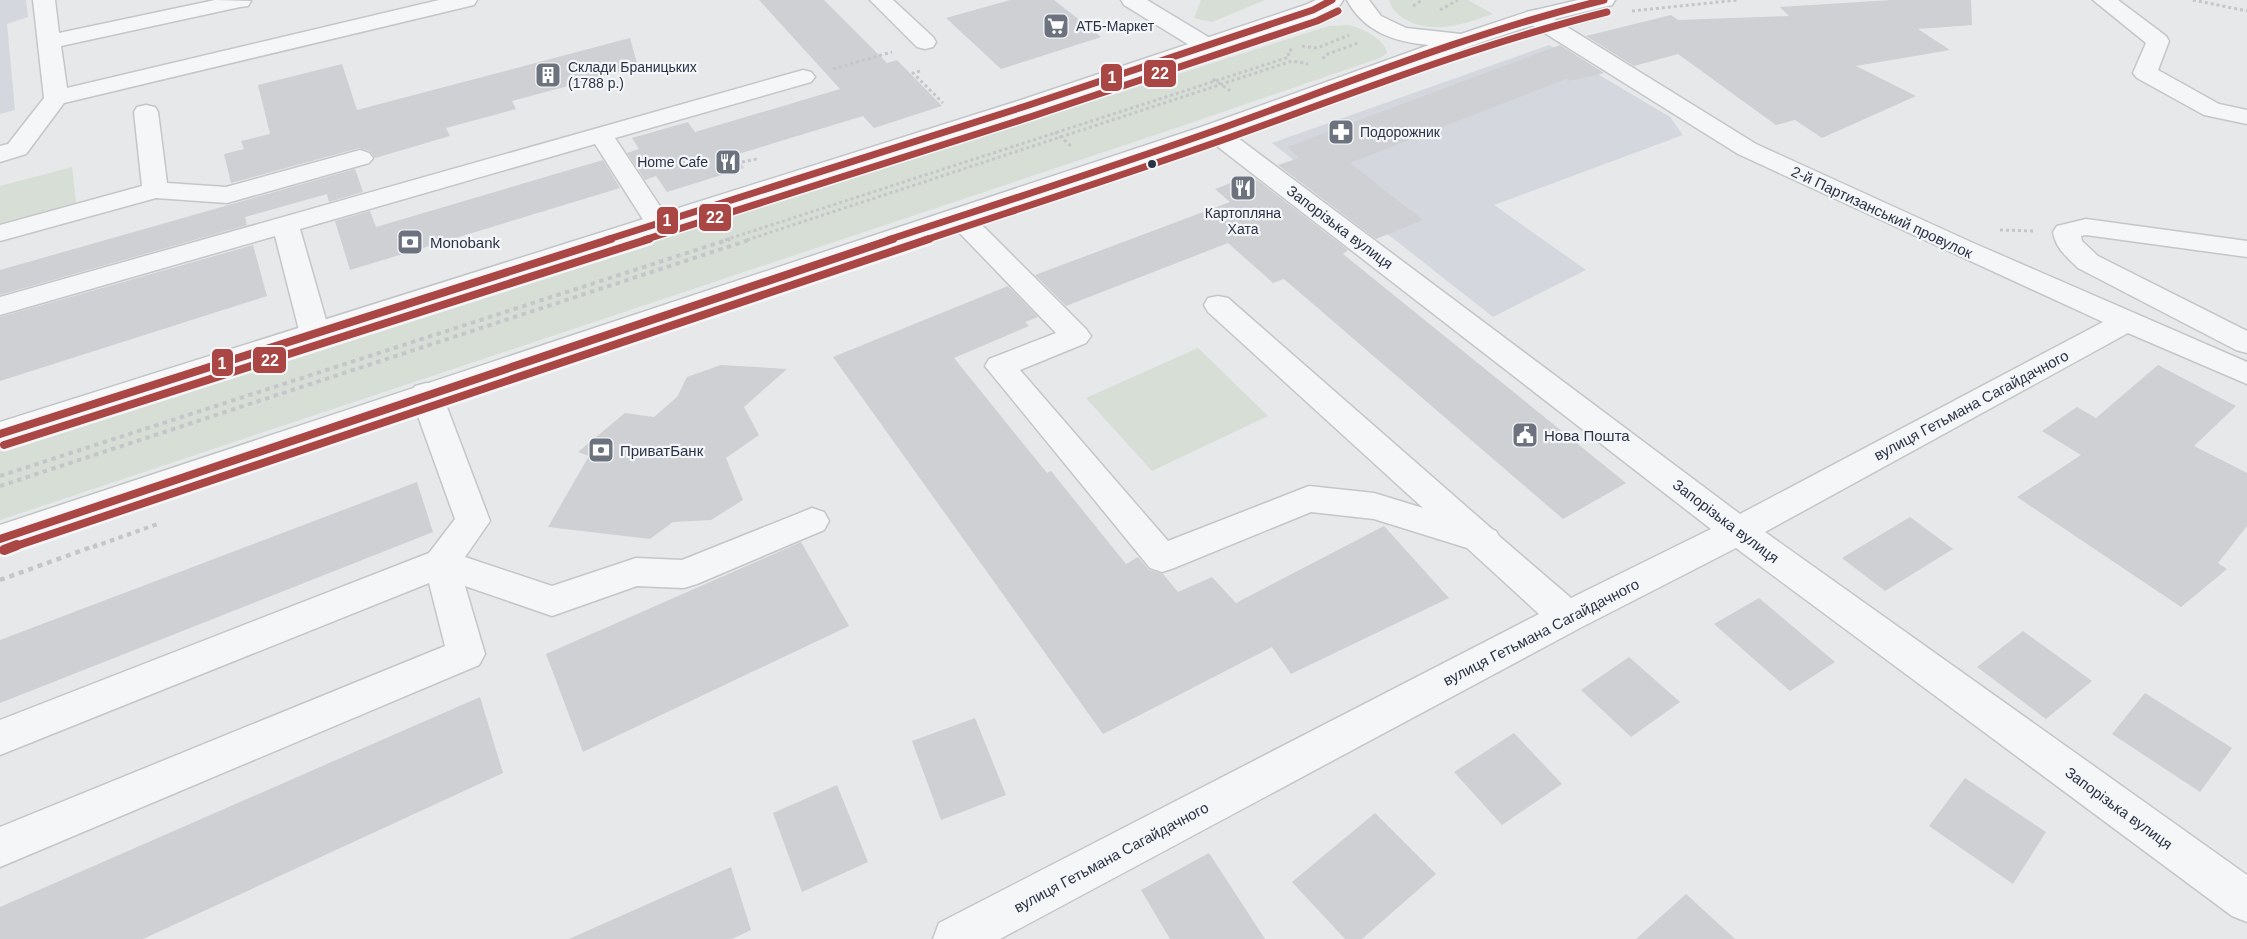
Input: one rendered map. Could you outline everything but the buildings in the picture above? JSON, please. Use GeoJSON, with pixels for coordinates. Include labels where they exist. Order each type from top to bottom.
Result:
{"type":"FeatureCollection","features":[{"type":"Feature","properties":{"kind":"main road"},"geometry":{"type":"LineString","coordinates":[[0,434],[1207,46],[1313,10],[1332,0]]}},
{"type":"Feature","properties":{"kind":"main road"},"geometry":{"type":"LineString","coordinates":[[1358,0],[1362,10],[1384,27],[1412,37],[1436,40],[1474,37]]}},
{"type":"Feature","properties":{"kind":"main road"},"geometry":{"type":"LineString","coordinates":[[0,539],[426,394],[959,217],[1534,17],[1614,6]]}},
{"type":"Feature","properties":{"kind":"street"},"geometry":{"type":"LineString","coordinates":[[44,0],[56,98]]}},
{"type":"Feature","properties":{"kind":"street"},"geometry":{"type":"LineString","coordinates":[[0,154],[17,149],[56,98],[466,0]]}},
{"type":"Feature","properties":{"kind":"street"},"geometry":{"type":"LineString","coordinates":[[881,0],[925,42]]}},
{"type":"Feature","properties":{"kind":"street"},"geometry":{"type":"LineString","coordinates":[[1132,0],[1207,46]]}},
{"type":"Feature","properties":{"kind":"street"},"geometry":{"type":"LineString","coordinates":[[2104,0],[2158,41],[2145,73],[2212,110],[2247,117]]}},
{"type":"Feature","properties":{"kind":"street"},"geometry":{"type":"LineString","coordinates":[[50,42],[240,1]]}},
{"type":"Feature","properties":{"kind":"street","name":"2-й Партизанський провулок"},"geometry":{"type":"LineString","coordinates":[[1534,17],[1747,149],[2126,322],[2247,374]]}},
{"type":"Feature","properties":{"kind":"street"},"geometry":{"type":"LineString","coordinates":[[0,306],[803,77]]}},
{"type":"Feature","properties":{"kind":"street"},"geometry":{"type":"LineString","coordinates":[[146,112],[155,190]]}},
{"type":"Feature","properties":{"kind":"street","name":"Запорізька вулиця"},"geometry":{"type":"LineString","coordinates":[[1214,130],[1738,531],[2247,901]]}},
{"type":"Feature","properties":{"kind":"street"},"geometry":{"type":"LineString","coordinates":[[601,135],[658,223]]}},
{"type":"Feature","properties":{"kind":"street"},"geometry":{"type":"LineString","coordinates":[[0,233],[155,190],[227,195],[360,158]]}},
{"type":"Feature","properties":{"kind":"street"},"geometry":{"type":"LineString","coordinates":[[959,217],[1076,336],[1000,366],[1162,558],[1309,499],[1374,506],[1484,540]]}},
{"type":"Feature","properties":{"kind":"street"},"geometry":{"type":"LineString","coordinates":[[285,225],[315,334]]}},
{"type":"Feature","properties":{"kind":"street"},"geometry":{"type":"LineString","coordinates":[[2247,249],[2086,227],[2067,232],[2069,244],[2088,262],[2247,343]]}},
{"type":"Feature","properties":{"kind":"street"},"geometry":{"type":"LineString","coordinates":[[1218,305],[1484,540],[1567,617]]}},
{"type":"Feature","properties":{"kind":"street","name":"вулиця Гетьмана Сагайдачного"},"geometry":{"type":"LineString","coordinates":[[955,939],[1567,617],[1738,531],[2126,322]]}},
{"type":"Feature","properties":{"kind":"street"},"geometry":{"type":"LineString","coordinates":[[0,738],[441,563],[473,521],[426,394]]}},
{"type":"Feature","properties":{"kind":"street"},"geometry":{"type":"LineString","coordinates":[[441,563],[552,601],[636,573],[684,574],[812,521]]}},
{"type":"Feature","properties":{"kind":"street"},"geometry":{"type":"LineString","coordinates":[[0,847],[466,654],[441,563]]}},
{"type":"Feature","properties":{"kind":"path"},"geometry":{"type":"LineString","coordinates":[[1614,6],[1647,8],[1738,0]]}},
{"type":"Feature","properties":{"kind":"path"},"geometry":{"type":"LineString","coordinates":[[2193,0],[2247,11]]}},
{"type":"Feature","properties":{"kind":"path"},"geometry":{"type":"LineString","coordinates":[[803,77],[925,42],[946,63],[913,73],[949,109]]}},
{"type":"Feature","properties":{"kind":"path"},"geometry":{"type":"LineString","coordinates":[[0,476],[1288,57],[1288,52],[1292,49],[1305,46],[1317,48]]}},
{"type":"Feature","properties":{"kind":"path"},"geometry":{"type":"LineString","coordinates":[[1318,62],[1325,55]]}},
{"type":"Feature","properties":{"kind":"path"},"geometry":{"type":"LineString","coordinates":[[0,486],[1292,61],[1299,64],[1312,63]]}},
{"type":"Feature","properties":{"kind":"path"},"geometry":{"type":"LineString","coordinates":[[1206,74],[1238,97]]}},
{"type":"Feature","properties":{"kind":"path"},"geometry":{"type":"LineString","coordinates":[[1048,126],[1079,154]]}},
{"type":"Feature","properties":{"kind":"shaded area"},"geometry":{"type":"Polygon","coordinates":[[[0,0],[26,0],[28,17],[7,24],[15,110],[0,114],[0,0]]]}},
{"type":"Feature","properties":{"kind":"shaded area"},"geometry":{"type":"Polygon","coordinates":[[[1201,0],[1265,0],[1212,22],[1194,18],[1201,0]]]}},
{"type":"Feature","properties":{"kind":"shaded area"},"geometry":{"type":"Polygon","coordinates":[[[1389,0],[1468,0],[1493,14],[1448,26],[1426,26],[1403,18],[1394,10],[1389,0]]]}},
{"type":"Feature","properties":{"kind":"shaded area"},"geometry":{"type":"Polygon","coordinates":[[[1349,25],[1366,31],[1377,39],[1387,53],[1380,58],[1176,128],[0,520],[0,450],[1329,26],[1349,25]]]}},
{"type":"Feature","properties":{"kind":"shaded area"},"geometry":{"type":"Polygon","coordinates":[[[1549,45],[1670,117],[1683,135],[1494,205],[1586,270],[1493,317],[1272,143],[1549,45]]]}},
{"type":"Feature","properties":{"kind":"shaded area"},"geometry":{"type":"Polygon","coordinates":[[[72,167],[76,203],[0,224],[0,186],[72,167]]]}},
{"type":"Feature","properties":{"kind":"shaded area"},"geometry":{"type":"Polygon","coordinates":[[[1198,348],[1268,416],[1152,471],[1086,398],[1198,348]]]}},
{"type":"Feature","properties":{"kind":"transit line","name":"1"},"geometry":{"type":"LineString","coordinates":[[0,434],[1026,106],[1313,10],[1332,0]]}},
{"type":"Feature","properties":{"kind":"transit line","name":"1"},"geometry":{"type":"LineString","coordinates":[[0,539],[1213,131],[1474,37],[1535,17],[1604,0]]}},
{"type":"Feature","properties":{"kind":"transit line","name":"22"},"geometry":{"type":"LineString","coordinates":[[4,445],[1030,117],[1317,21],[1338,11]]}},
{"type":"Feature","properties":{"kind":"transit line","name":"22"},"geometry":{"type":"LineString","coordinates":[[4,550],[1217,142],[1478,48],[1538,29],[1607,12]]}},
{"type":"Feature","properties":{"kind":"place","name":"АТБ-Маркет"},"geometry":{"type":"Point","coordinates":[1056,26]}},
{"type":"Feature","properties":{"kind":"place","name":"Склади Браницьких (1788 р.)"},"geometry":{"type":"Point","coordinates":[548,75]}},
{"type":"Feature","properties":{"kind":"place","name":"Подорожник"},"geometry":{"type":"Point","coordinates":[1341,132]}},
{"type":"Feature","properties":{"kind":"place","name":"Home Cafe"},"geometry":{"type":"Point","coordinates":[728,162]}},
{"type":"Feature","properties":{"kind":"place","name":"Картопляна Хата"},"geometry":{"type":"Point","coordinates":[1243,188]}},
{"type":"Feature","properties":{"kind":"place","name":"Monobank"},"geometry":{"type":"Point","coordinates":[410,242]}},
{"type":"Feature","properties":{"kind":"place","name":"Нова Пошта"},"geometry":{"type":"Point","coordinates":[1525,435]}},
{"type":"Feature","properties":{"kind":"place","name":"ПриватБанк"},"geometry":{"type":"Point","coordinates":[601,450]}}]}
